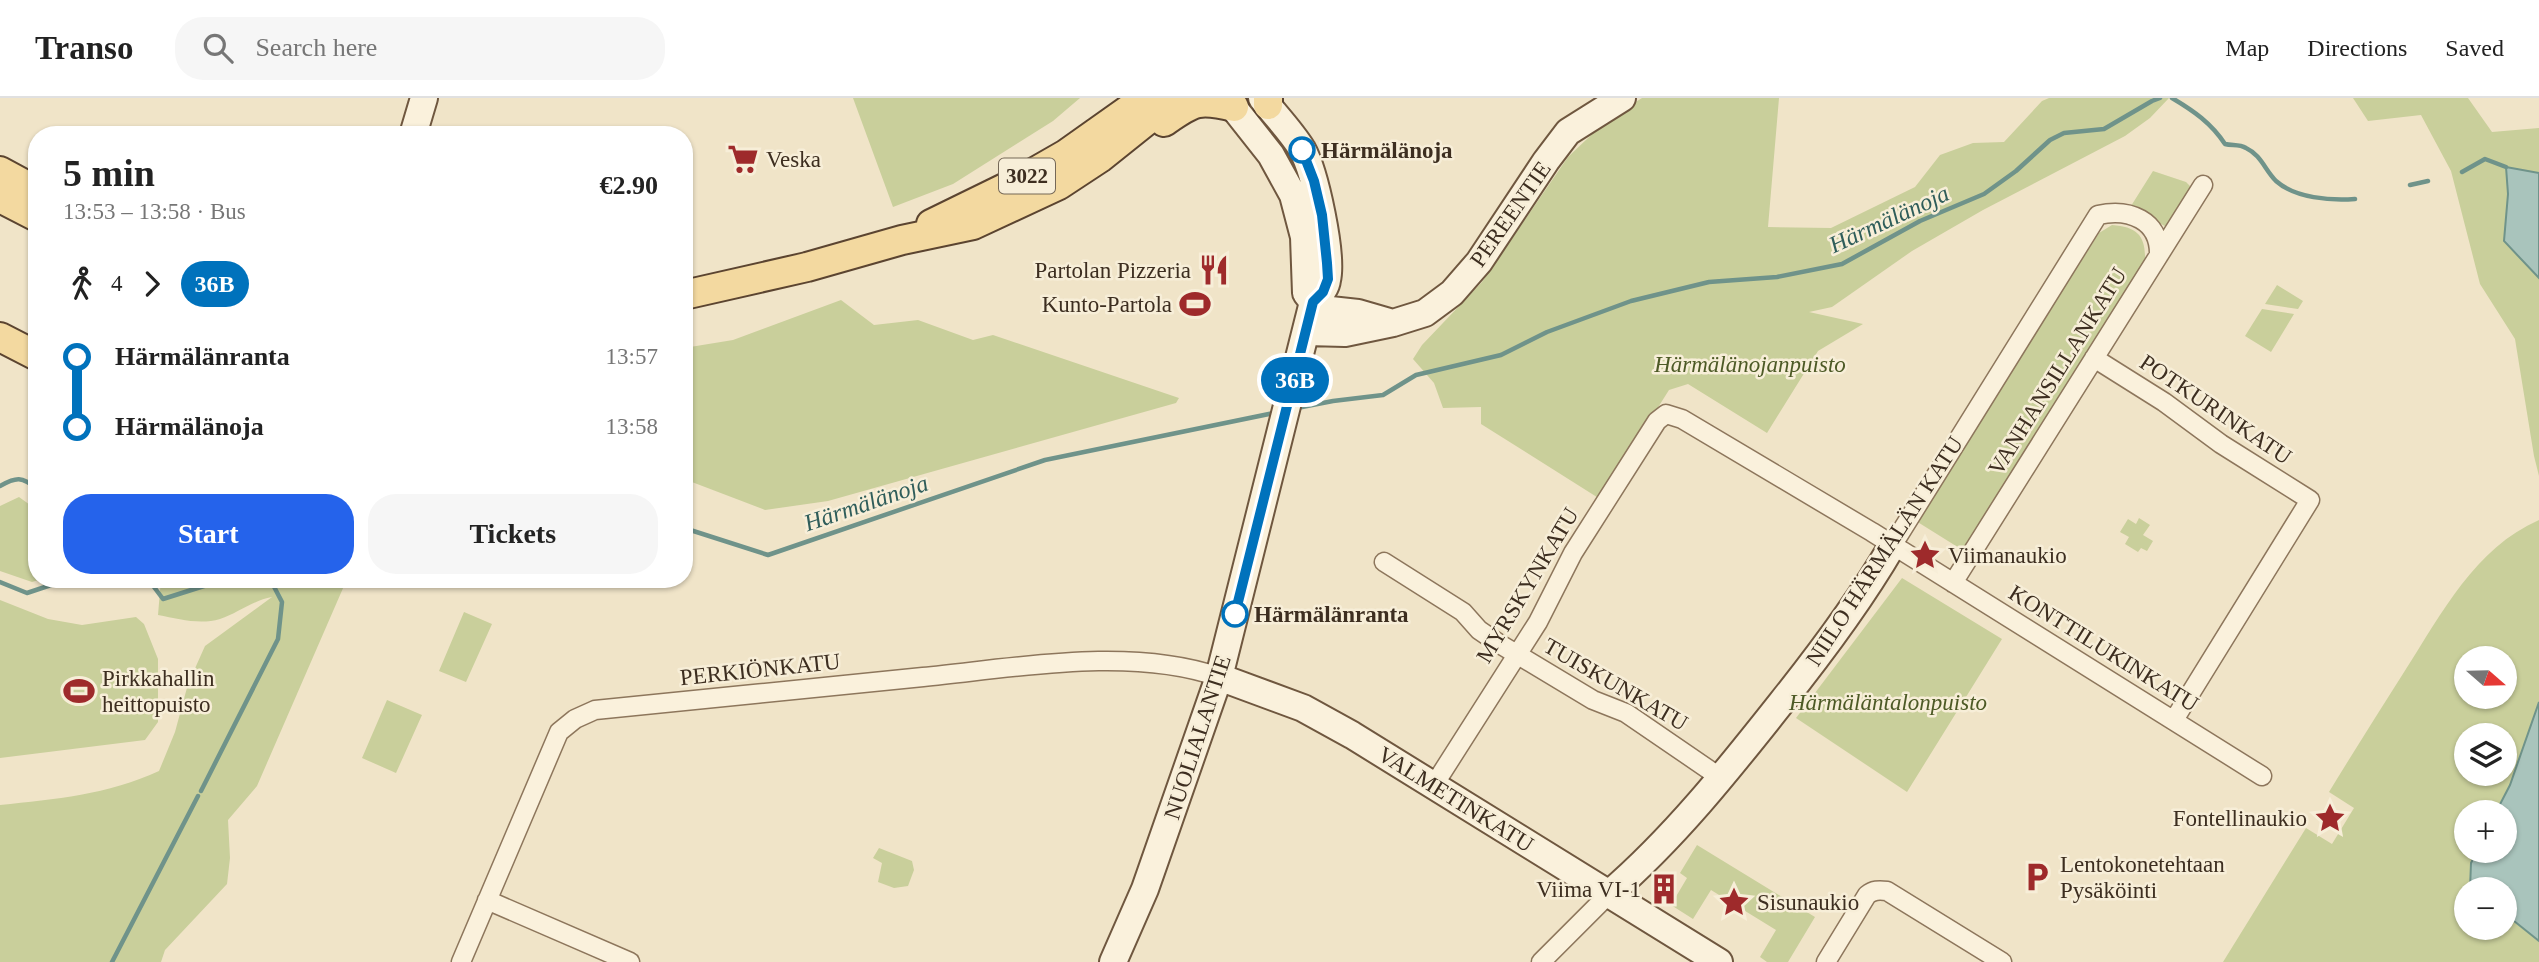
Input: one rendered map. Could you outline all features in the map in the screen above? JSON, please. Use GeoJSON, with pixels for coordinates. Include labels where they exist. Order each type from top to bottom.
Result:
{"type":"FeatureCollection","features":[{"type":"Feature","properties":{"kind":"main road","name":"3022"},"geometry":{"type":"LineString","coordinates":[[902,240],[1054,160],[1145,98]]}},
{"type":"Feature","properties":{"kind":"main road","name":"3022"},"geometry":{"type":"LineString","coordinates":[[693,293],[807,267],[902,240],[973,225],[1059,185],[1100,158],[1175,98]]}},
{"type":"Feature","properties":{"kind":"main road"},"geometry":{"type":"LineString","coordinates":[[1132,133],[1152,131],[1195,101],[1230,102]]}},
{"type":"Feature","properties":{"kind":"main road"},"geometry":{"type":"LineString","coordinates":[[0,171],[28,186]]}},
{"type":"Feature","properties":{"kind":"main road"},"geometry":{"type":"LineString","coordinates":[[0,198],[28,212]]}},
{"type":"Feature","properties":{"kind":"main road"},"geometry":{"type":"LineString","coordinates":[[0,337],[28,351]]}},
{"type":"Feature","properties":{"kind":"street"},"geometry":{"type":"LineString","coordinates":[[416,126],[424,98]]}},
{"type":"Feature","properties":{"kind":"street"},"geometry":{"type":"LineString","coordinates":[[430,126],[438,98]]}},
{"type":"Feature","properties":{"kind":"street","name":"PEREENTIE"},"geometry":{"type":"LineString","coordinates":[[1311,314],[1345,333],[1425,313],[1452,293],[1479,262],[1568,132],[1622,98]]}},
{"type":"Feature","properties":{"kind":"street","name":"NUOLIALANTIE"},"geometry":{"type":"LineString","coordinates":[[1114,962],[1146,889],[1219,677],[1311,314],[1328,279],[1322,215],[1314,181],[1302,150],[1266,101]]}},
{"type":"Feature","properties":{"kind":"street","name":"NUOLIALANTIE"},"geometry":{"type":"LineString","coordinates":[[1230,102],[1271,155],[1293,195],[1304,237],[1306,293],[1311,314]]}},
{"type":"Feature","properties":{"kind":"street","name":"VANHANSILLANKATU"},"geometry":{"type":"LineString","coordinates":[[1953,583],[2203,185]]}},
{"type":"Feature","properties":{"kind":"street","name":"NIILO HÄRMÄLÄN KATU"},"geometry":{"type":"LineString","coordinates":[[1609,894],[1672,834],[1721,778],[1818,656],[1892,546],[2098,215],[2123,212],[2149,225],[2159,242],[2159,255]]}},
{"type":"Feature","properties":{"kind":"street","name":"POTKURINKATU"},"geometry":{"type":"LineString","coordinates":[[2094,358],[2310,500],[2174,720]]}},
{"type":"Feature","properties":{"kind":"street","name":"KONTTILUKINKATU"},"geometry":{"type":"LineString","coordinates":[[1666,414],[1682,419],[1953,583],[2262,776]]}},
{"type":"Feature","properties":{"kind":"street","name":"MYRSKYNKATU"},"geometry":{"type":"LineString","coordinates":[[1434,785],[1538,622],[1573,553],[1657,421],[1666,414]]}},
{"type":"Feature","properties":{"kind":"street","name":"TUISKUNKATU"},"geometry":{"type":"LineString","coordinates":[[1384,562],[1463,612],[1479,630],[1593,700],[1626,713],[1721,778]]}},
{"type":"Feature","properties":{"kind":"street","name":"PERKIÖNKATU"},"geometry":{"type":"LineString","coordinates":[[461,962],[559,732],[575,719],[594,710],[1048,665],[1121,661],[1191,667],[1219,677]]}},
{"type":"Feature","properties":{"kind":"street","name":"VALMETINKATU"},"geometry":{"type":"LineString","coordinates":[[1219,677],[1303,708],[1434,785],[1719,962]]}},
{"type":"Feature","properties":{"kind":"street"},"geometry":{"type":"LineString","coordinates":[[1826,962],[1867,895],[1881,890],[2002,962]]}},
{"type":"Feature","properties":{"kind":"street"},"geometry":{"type":"LineString","coordinates":[[1541,962],[1609,894]]}},
{"type":"Feature","properties":{"kind":"street"},"geometry":{"type":"LineString","coordinates":[[487,900],[630,962]]}},
{"type":"Feature","properties":{"kind":"green space"},"geometry":{"type":"Polygon","coordinates":[[[853,98],[1080,98],[1053,121],[953,184],[893,207],[853,98]]]}},
{"type":"Feature","properties":{"kind":"green space","name":"Härmälänojanpuisto"},"geometry":{"type":"Polygon","coordinates":[[[1642,98],[1779,98],[1768,227],[1831,228],[1915,187],[1940,155],[1973,143],[2004,142],[2042,101],[2049,98],[2169,98],[2150,118],[2125,136],[1983,210],[1912,251],[1832,307],[1809,312],[1863,324],[1818,351],[1767,433],[1688,384],[1669,390],[1600,499],[1481,424],[1481,407],[1443,408],[1434,383],[1413,359],[1422,345],[1482,282],[1568,157],[1607,120],[1642,98]]]}},
{"type":"Feature","properties":{"kind":"green space"},"geometry":{"type":"Polygon","coordinates":[[[2353,98],[2468,98],[2492,132],[2539,128],[2539,173],[2506,167],[2508,194],[2504,241],[2539,278],[2539,476],[2515,339],[2480,284],[2451,171],[2421,115],[2368,121],[2353,98]]]}},
{"type":"Feature","properties":{"kind":"green space"},"geometry":{"type":"Polygon","coordinates":[[[2153,171],[2186,182],[2192,188],[2168,228],[2131,206],[2153,171]]]}},
{"type":"Feature","properties":{"kind":"green space"},"geometry":{"type":"Polygon","coordinates":[[[2112,225],[2128,228],[2139,234],[2144,246],[2145,262],[1964,551],[1916,521],[2099,233],[2112,225]]]}},
{"type":"Feature","properties":{"kind":"green space"},"geometry":{"type":"Polygon","coordinates":[[[2277,285],[2303,301],[2298,309],[2265,304],[2277,285]]]}},
{"type":"Feature","properties":{"kind":"green space"},"geometry":{"type":"Polygon","coordinates":[[[841,300],[874,325],[918,320],[973,340],[993,335],[1179,398],[1176,403],[828,501],[765,510],[693,482],[693,347],[733,340],[841,300]]]}},
{"type":"Feature","properties":{"kind":"green space"},"geometry":{"type":"Polygon","coordinates":[[[2262,309],[2294,314],[2271,352],[2245,336],[2262,309]]]}},
{"type":"Feature","properties":{"kind":"green space"},"geometry":{"type":"Polygon","coordinates":[[[19,497],[28,504],[28,581],[0,571],[0,506],[19,497]]]}},
{"type":"Feature","properties":{"kind":"green space"},"geometry":{"type":"Polygon","coordinates":[[[2139,518],[2150,525],[2143,535],[2153,541],[2147,551],[2141,548],[2138,552],[2125,544],[2129,537],[2120,532],[2128,519],[2136,524],[2139,518]]]}},
{"type":"Feature","properties":{"kind":"green space"},"geometry":{"type":"Polygon","coordinates":[[[2539,520],[2539,702],[2517,765],[2517,723],[2454,723],[2454,786],[2509,786],[2502,800],[2454,800],[2454,863],[2471,863],[2470,877],[2454,877],[2454,940],[2517,940],[2517,924],[2539,941],[2539,962],[2223,962],[2306,828],[2332,844],[2354,808],[2329,792],[2447,605],[2478,565],[2496,547],[2539,520]]]}},
{"type":"Feature","properties":{"kind":"green space","name":"Härmäläntalonpuisto"},"geometry":{"type":"Polygon","coordinates":[[[1902,578],[2002,639],[1907,792],[1796,718],[1902,578]]]}},
{"type":"Feature","properties":{"kind":"green space"},"geometry":{"type":"Polygon","coordinates":[[[160,588],[343,588],[257,786],[228,820],[230,858],[227,884],[165,950],[161,962],[0,962],[0,805],[101,791],[159,771],[175,732],[188,684],[205,646],[272,597],[220,619],[197,621],[158,615],[160,588]]]}},
{"type":"Feature","properties":{"kind":"green space","name":"Pirkkahallin heittopuisto"},"geometry":{"type":"Polygon","coordinates":[[[0,600],[48,619],[82,625],[136,617],[144,624],[158,659],[158,722],[145,740],[0,758],[0,600]]]}},
{"type":"Feature","properties":{"kind":"green space"},"geometry":{"type":"Polygon","coordinates":[[[464,612],[492,624],[466,682],[439,671],[464,612]]]}},
{"type":"Feature","properties":{"kind":"green space"},"geometry":{"type":"Polygon","coordinates":[[[387,700],[422,715],[396,773],[362,758],[387,700]]]}},
{"type":"Feature","properties":{"kind":"green space"},"geometry":{"type":"Polygon","coordinates":[[[1697,845],[1815,917],[1788,962],[1767,962],[1760,957],[1776,930],[1711,890],[1693,919],[1671,905],[1687,878],[1680,873],[1697,845]]]}},
{"type":"Feature","properties":{"kind":"green space"},"geometry":{"type":"Polygon","coordinates":[[[879,848],[912,861],[914,870],[908,886],[894,888],[878,882],[882,863],[873,858],[879,848]]]}},
{"type":"Feature","properties":{"kind":"water"},"geometry":{"type":"Polygon","coordinates":[[[2506,167],[2539,173],[2539,278],[2504,241],[2508,194],[2506,167]]]}},
{"type":"Feature","properties":{"kind":"water"},"geometry":{"type":"Polygon","coordinates":[[[2539,702],[2539,941],[2517,923],[2517,877],[2470,877],[2471,863],[2517,863],[2517,800],[2502,800],[2509,786],[2517,786],[2517,765],[2539,702]]]}},
{"type":"Feature","properties":{"kind":"waterway","name":"Härmälänoja"},"geometry":{"type":"LineString","coordinates":[[1297,408],[1383,395],[1416,375],[1501,355],[1547,332],[1631,301],[1709,282],[1777,277],[1842,264],[1920,221],[1984,194],[2016,171],[2050,140],[2064,133],[2104,129],[2160,98]]}},
{"type":"Feature","properties":{"kind":"waterway","name":"Härmälänoja"},"geometry":{"type":"LineString","coordinates":[[2172,98],[2201,118],[2225,144],[2241,146],[2251,151],[2284,187],[2314,197],[2355,199]]}},
{"type":"Feature","properties":{"kind":"waterway","name":"Härmälänoja"},"geometry":{"type":"LineString","coordinates":[[2462,172],[2485,159],[2506,167]]}},
{"type":"Feature","properties":{"kind":"waterway","name":"Härmälänoja"},"geometry":{"type":"LineString","coordinates":[[2410,185],[2428,181]]}},
{"type":"Feature","properties":{"kind":"waterway","name":"Härmälänoja"},"geometry":{"type":"LineString","coordinates":[[693,531],[768,555],[1045,460],[1274,413]]}},
{"type":"Feature","properties":{"kind":"waterway"},"geometry":{"type":"LineString","coordinates":[[0,486],[19,479],[28,483]]}},
{"type":"Feature","properties":{"kind":"waterway","name":"Härmälänoja"},"geometry":{"type":"LineString","coordinates":[[0,582],[27,593],[42,588]]}},
{"type":"Feature","properties":{"kind":"waterway","name":"Härmälänoja"},"geometry":{"type":"LineString","coordinates":[[155,588],[163,599],[198,588]]}},
{"type":"Feature","properties":{"kind":"waterway"},"geometry":{"type":"LineString","coordinates":[[201,791],[278,639],[282,602],[275,588]]}},
{"type":"Feature","properties":{"kind":"waterway"},"geometry":{"type":"LineString","coordinates":[[112,962],[198,796]]}},
{"type":"Feature","properties":{"kind":"bus line","name":"36B"},"geometry":{"type":"LineString","coordinates":[[1235,614],[1313,302],[1323,292],[1328,279],[1322,215],[1310,167],[1302,150]]}},
{"type":"Feature","properties":{"kind":"place","name":"Härmälänoja"},"geometry":{"type":"Point","coordinates":[1302,150]}},
{"type":"Feature","properties":{"kind":"place","name":"Veska"},"geometry":{"type":"Point","coordinates":[743,159]}},
{"type":"Feature","properties":{"kind":"place","name":"Partolan Pizzeria"},"geometry":{"type":"Point","coordinates":[1214,270]}},
{"type":"Feature","properties":{"kind":"place","name":"Kunto-Partola"},"geometry":{"type":"Point","coordinates":[1195,304]}},
{"type":"Feature","properties":{"kind":"place","name":"Viimanaukio"},"geometry":{"type":"Point","coordinates":[1925,555]}},
{"type":"Feature","properties":{"kind":"place","name":"Härmälänranta"},"geometry":{"type":"Point","coordinates":[1235,614]}},
{"type":"Feature","properties":{"kind":"place","name":"Pirkkahallin heittopuisto"},"geometry":{"type":"Point","coordinates":[79,691]}},
{"type":"Feature","properties":{"kind":"place","name":"Fontellinaukio"},"geometry":{"type":"Point","coordinates":[2330,818]}},
{"type":"Feature","properties":{"kind":"place","name":"Lentokonetehtaan Pysäköinti"},"geometry":{"type":"Point","coordinates":[2037,877]}},
{"type":"Feature","properties":{"kind":"place","name":"Viima VI-1"},"geometry":{"type":"Point","coordinates":[1664,889]}},
{"type":"Feature","properties":{"kind":"place","name":"Sisunaukio"},"geometry":{"type":"Point","coordinates":[1734,902]}}]}
